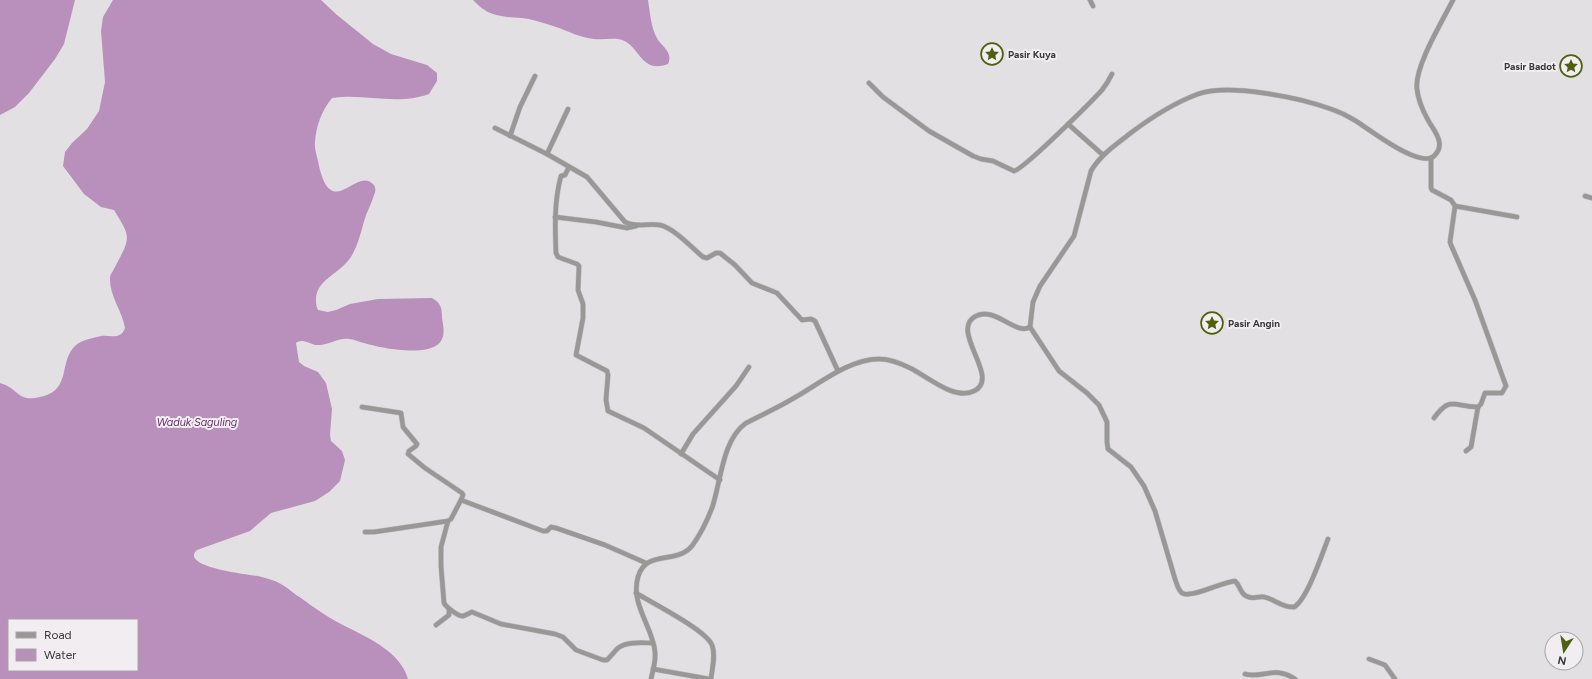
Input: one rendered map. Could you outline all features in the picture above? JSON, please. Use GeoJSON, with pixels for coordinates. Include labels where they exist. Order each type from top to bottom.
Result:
{"type":"FeatureCollection","features":[{"type":"Feature","properties":{"kind":"street"},"geometry":{"type":"LineString","coordinates":[[1090,0],[1093,6]]}},
{"type":"Feature","properties":{"kind":"street"},"geometry":{"type":"LineString","coordinates":[[1328,539],[1304,594],[1299,603],[1294,607],[1286,607],[1265,597],[1253,598],[1247,596],[1235,581],[1221,584],[1192,595],[1185,595],[1182,593],[1175,579],[1155,511],[1144,486],[1131,467],[1110,452],[1107,446],[1107,422],[1099,405],[1087,393],[1059,371],[1030,327],[1033,302],[1043,282],[1074,236],[1091,171],[1102,156],[1148,120],[1199,94],[1218,91],[1237,91],[1299,100],[1332,109],[1356,121],[1400,150],[1423,158],[1431,159],[1437,154],[1440,141],[1418,97],[1417,78],[1428,49],[1453,0]]}},
{"type":"Feature","properties":{"kind":"street"},"geometry":{"type":"LineString","coordinates":[[869,83],[883,97],[929,131],[973,156],[993,161],[1012,170],[1016,170],[1020,169],[1101,91],[1112,74]]}},
{"type":"Feature","properties":{"kind":"street"},"geometry":{"type":"LineString","coordinates":[[510,136],[520,107],[535,76]]}},
{"type":"Feature","properties":{"kind":"street"},"geometry":{"type":"LineString","coordinates":[[547,154],[568,109]]}},
{"type":"Feature","properties":{"kind":"street"},"geometry":{"type":"LineString","coordinates":[[1068,124],[1102,156]]}},
{"type":"Feature","properties":{"kind":"street"},"geometry":{"type":"LineString","coordinates":[[495,128],[547,154],[587,177],[625,222],[637,225],[666,227],[705,258],[709,258],[716,253],[720,253],[752,283],[777,293],[802,320],[811,319],[815,321],[838,371]]}},
{"type":"Feature","properties":{"kind":"street"},"geometry":{"type":"LineString","coordinates":[[1431,159],[1431,188],[1432,190],[1451,200],[1455,206],[1450,242],[1476,300],[1506,386],[1506,389],[1502,393],[1485,393],[1481,404],[1478,407],[1471,447],[1466,451]]}},
{"type":"Feature","properties":{"kind":"street"},"geometry":{"type":"LineString","coordinates":[[568,167],[566,173],[561,176],[560,179],[555,218],[556,255],[558,258],[579,266],[578,290],[583,304],[583,324],[576,355],[607,371],[608,411],[644,428],[720,480]]}},
{"type":"Feature","properties":{"kind":"street"},"geometry":{"type":"LineString","coordinates":[[1585,196],[1592,198]]}},
{"type":"Feature","properties":{"kind":"street"},"geometry":{"type":"LineString","coordinates":[[1455,206],[1517,217]]}},
{"type":"Feature","properties":{"kind":"street"},"geometry":{"type":"LineString","coordinates":[[555,218],[596,222],[627,228],[637,225]]}},
{"type":"Feature","properties":{"kind":"street"},"geometry":{"type":"LineString","coordinates":[[651,679],[655,652],[636,593],[638,576],[646,563],[653,560],[677,556],[691,547],[698,538],[712,509],[729,446],[739,428],[794,398],[838,371],[864,361],[884,359],[893,361],[910,368],[956,393],[972,392],[980,387],[983,377],[968,336],[973,318],[977,315],[991,314],[1019,328],[1024,329],[1030,327]]}},
{"type":"Feature","properties":{"kind":"street"},"geometry":{"type":"LineString","coordinates":[[681,454],[693,434],[736,386],[749,367]]}},
{"type":"Feature","properties":{"kind":"street"},"geometry":{"type":"LineString","coordinates":[[1434,418],[1442,407],[1449,404],[1478,407]]}},
{"type":"Feature","properties":{"kind":"street"},"geometry":{"type":"LineString","coordinates":[[362,407],[401,413],[403,427],[417,444],[409,451],[408,454],[463,495],[451,519],[448,521],[441,547],[444,603],[449,609],[462,616],[472,612],[501,624],[555,634],[563,637],[576,650],[602,660],[606,660],[624,644],[653,643]]}},
{"type":"Feature","properties":{"kind":"street"},"geometry":{"type":"LineString","coordinates":[[461,500],[543,530],[547,531],[552,527],[556,528],[605,545],[646,563]]}},
{"type":"Feature","properties":{"kind":"street"},"geometry":{"type":"LineString","coordinates":[[365,532],[448,521]]}},
{"type":"Feature","properties":{"kind":"street"},"geometry":{"type":"LineString","coordinates":[[636,593],[700,631],[713,647],[714,654],[710,679],[653,669]]}},
{"type":"Feature","properties":{"kind":"street"},"geometry":{"type":"LineString","coordinates":[[436,625],[449,615],[449,609]]}},
{"type":"Feature","properties":{"kind":"street"},"geometry":{"type":"LineString","coordinates":[[1369,659],[1385,665],[1395,679]]}},
{"type":"Feature","properties":{"kind":"street"},"geometry":{"type":"LineString","coordinates":[[1245,674],[1253,675],[1278,672],[1295,679]]}},
{"type":"Feature","properties":{"kind":"water"},"geometry":{"type":"Polygon","coordinates":[[[0,0],[75,0],[64,44],[55,59],[29,93],[15,107],[0,115],[0,0]]]}},
{"type":"Feature","properties":{"kind":"water","name":"Waduk Saguling"},"geometry":{"type":"Polygon","coordinates":[[[113,0],[321,0],[373,44],[391,54],[427,65],[437,73],[437,81],[429,94],[404,99],[357,97],[332,98],[322,113],[318,124],[315,145],[320,169],[325,183],[331,190],[336,192],[341,191],[357,182],[368,181],[374,185],[375,191],[354,252],[343,267],[328,278],[320,287],[317,292],[316,306],[318,310],[328,312],[350,304],[378,299],[432,298],[439,304],[441,309],[444,331],[442,339],[437,345],[429,349],[418,350],[394,349],[372,345],[353,339],[338,340],[319,345],[305,341],[299,341],[296,343],[299,362],[304,366],[318,372],[326,383],[332,409],[331,441],[342,451],[345,460],[340,481],[329,492],[315,501],[271,513],[250,531],[197,550],[194,556],[198,561],[218,569],[258,576],[281,584],[324,614],[380,645],[397,660],[404,669],[408,679],[0,679],[0,383],[23,397],[35,398],[44,396],[58,387],[70,352],[77,344],[101,336],[118,336],[125,328],[110,284],[111,274],[127,241],[127,236],[123,225],[114,210],[101,207],[84,194],[63,166],[65,152],[87,129],[99,111],[105,82],[101,31],[103,17],[113,0]]]}},
{"type":"Feature","properties":{"kind":"water"},"geometry":{"type":"Polygon","coordinates":[[[473,0],[648,0],[654,31],[658,40],[669,54],[668,64],[658,66],[645,62],[625,41],[618,39],[597,39],[579,36],[532,20],[506,17],[490,13],[484,10],[473,0]]]}},
{"type":"Feature","properties":{"kind":"place","name":"Pasir Kuya"},"geometry":{"type":"Point","coordinates":[992,54]}},
{"type":"Feature","properties":{"kind":"place","name":"Pasir Badot"},"geometry":{"type":"Point","coordinates":[1571,66]}},
{"type":"Feature","properties":{"kind":"place","name":"Pasir Angin"},"geometry":{"type":"Point","coordinates":[1212,323]}}]}
